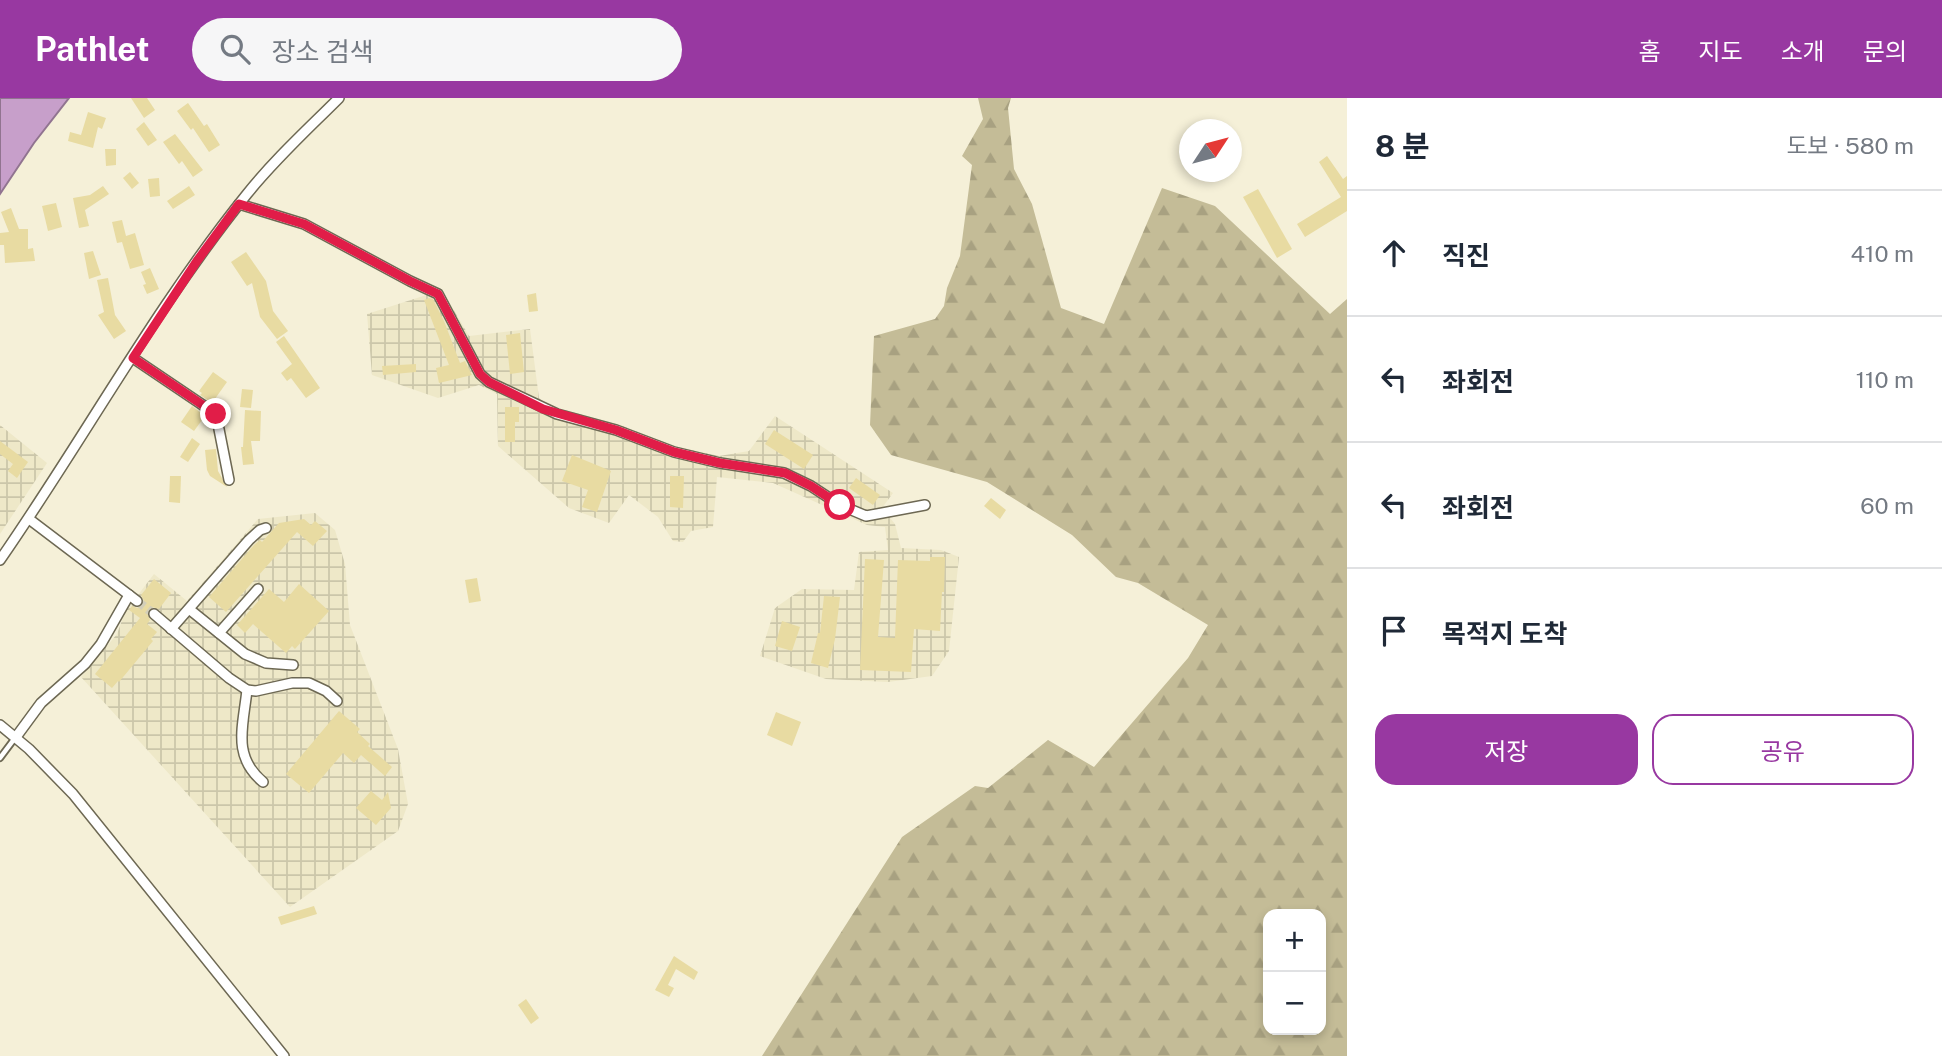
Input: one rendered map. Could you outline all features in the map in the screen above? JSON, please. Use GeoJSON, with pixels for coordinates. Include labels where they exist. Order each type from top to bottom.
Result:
{"type":"FeatureCollection","features":[{"type":"Feature","properties":{"kind":"street"},"geometry":{"type":"LineString","coordinates":[[0,560],[197,261],[239,204],[277,160],[339,98]]}},
{"type":"Feature","properties":{"kind":"street"},"geometry":{"type":"LineString","coordinates":[[239,204],[304,224],[438,294],[480,374],[489,382],[543,409],[616,430],[674,452],[720,463],[785,473],[840,505],[866,516],[925,505]]}},
{"type":"Feature","properties":{"kind":"street"},"geometry":{"type":"LineString","coordinates":[[133,358],[216,414],[229,480]]}},
{"type":"Feature","properties":{"kind":"street"},"geometry":{"type":"LineString","coordinates":[[16,737],[41,703],[85,664],[133,598],[29,519]]}},
{"type":"Feature","properties":{"kind":"street"},"geometry":{"type":"LineString","coordinates":[[171,629],[249,540],[266,528]]}},
{"type":"Feature","properties":{"kind":"street"},"geometry":{"type":"LineString","coordinates":[[219,633],[258,589]]}},
{"type":"Feature","properties":{"kind":"street"},"geometry":{"type":"LineString","coordinates":[[189,609],[246,654],[266,663],[293,665]]}},
{"type":"Feature","properties":{"kind":"street"},"geometry":{"type":"LineString","coordinates":[[154,614],[247,690],[257,691],[292,683],[309,683],[326,691],[337,701]]}},
{"type":"Feature","properties":{"kind":"street"},"geometry":{"type":"LineString","coordinates":[[247,690],[242,736],[243,759],[253,774],[263,782]]}},
{"type":"Feature","properties":{"kind":"street"},"geometry":{"type":"LineString","coordinates":[[0,725],[16,737],[73,794],[284,1056]]}},
{"type":"Feature","properties":{"kind":"lane"},"geometry":{"type":"LineString","coordinates":[[0,758],[16,737]]}},
{"type":"Feature","properties":{"kind":"shaded area"},"geometry":{"type":"Polygon","coordinates":[[[0,98],[69,98],[34,143],[0,194],[0,98]]]}},
{"type":"Feature","properties":{"kind":"shaded area"},"geometry":{"type":"Polygon","coordinates":[[[442,290],[469,336],[530,329],[539,398],[546,405],[620,425],[674,446],[719,456],[749,451],[775,416],[893,493],[882,508],[895,524],[901,548],[941,550],[959,557],[949,651],[932,676],[888,682],[826,679],[760,656],[775,608],[802,589],[854,590],[859,552],[888,550],[885,527],[867,525],[773,483],[717,477],[713,527],[691,531],[683,542],[673,541],[658,517],[629,495],[609,523],[569,508],[498,446],[497,394],[479,385],[438,398],[372,375],[367,314],[442,290]]]}},
{"type":"Feature","properties":{"kind":"shaded area"},"geometry":{"type":"Polygon","coordinates":[[[0,425],[47,463],[0,534],[0,425]]]}},
{"type":"Feature","properties":{"kind":"shaded area"},"geometry":{"type":"Polygon","coordinates":[[[315,513],[335,530],[345,564],[350,625],[398,749],[408,804],[398,831],[290,907],[81,677],[117,634],[125,612],[154,574],[187,601],[258,519],[315,513]]]}},
{"type":"Feature","properties":{"kind":"green space"},"geometry":{"type":"Polygon","coordinates":[[[978,98],[1011,98],[1008,108],[1014,169],[1032,204],[1061,308],[1104,324],[1162,188],[1215,206],[1330,314],[1347,299],[1347,1056],[762,1056],[902,837],[975,786],[988,788],[1048,740],[1094,767],[1188,658],[1208,625],[1138,583],[1116,577],[1072,535],[987,482],[891,455],[870,425],[874,336],[935,319],[944,306],[947,288],[960,256],[972,165],[962,156],[983,119],[978,98]]]}},
{"type":"Feature","properties":{"kind":"building"},"geometry":{"type":"Polygon","coordinates":[[[131,98],[147,98],[155,110],[144,118],[131,98]]]}},
{"type":"Feature","properties":{"kind":"building"},"geometry":{"type":"Polygon","coordinates":[[[188,103],[204,126],[207,124],[220,145],[209,152],[193,128],[191,130],[177,111],[188,103]]]}},
{"type":"Feature","properties":{"kind":"building"},"geometry":{"type":"Polygon","coordinates":[[[88,112],[106,118],[102,129],[98,127],[93,148],[68,141],[70,132],[81,135],[88,112]]]}},
{"type":"Feature","properties":{"kind":"building"},"geometry":{"type":"Polygon","coordinates":[[[144,122],[157,140],[148,146],[136,129],[144,122]]]}},
{"type":"Feature","properties":{"kind":"building"},"geometry":{"type":"Polygon","coordinates":[[[175,134],[203,170],[193,177],[182,161],[179,164],[163,142],[175,134]]]}},
{"type":"Feature","properties":{"kind":"building"},"geometry":{"type":"Polygon","coordinates":[[[105,149],[116,149],[116,165],[106,166],[105,149]]]}},
{"type":"Feature","properties":{"kind":"building"},"geometry":{"type":"Polygon","coordinates":[[[1327,156],[1343,179],[1347,176],[1347,211],[1305,237],[1297,224],[1341,197],[1319,162],[1327,156]]]}},
{"type":"Feature","properties":{"kind":"building"},"geometry":{"type":"Polygon","coordinates":[[[130,172],[139,183],[132,189],[123,178],[130,172]]]}},
{"type":"Feature","properties":{"kind":"building"},"geometry":{"type":"Polygon","coordinates":[[[159,178],[160,196],[150,197],[148,179],[159,178]]]}},
{"type":"Feature","properties":{"kind":"building"},"geometry":{"type":"Polygon","coordinates":[[[103,186],[109,194],[85,210],[89,226],[79,228],[73,198],[90,195],[103,186]]]}},
{"type":"Feature","properties":{"kind":"building"},"geometry":{"type":"Polygon","coordinates":[[[189,186],[195,195],[173,209],[167,201],[189,186]]]}},
{"type":"Feature","properties":{"kind":"building"},"geometry":{"type":"Polygon","coordinates":[[[1258,189],[1292,249],[1277,258],[1243,197],[1258,189]]]}},
{"type":"Feature","properties":{"kind":"building"},"geometry":{"type":"Polygon","coordinates":[[[56,203],[62,227],[48,231],[42,206],[56,203]]]}},
{"type":"Feature","properties":{"kind":"building"},"geometry":{"type":"Polygon","coordinates":[[[11,208],[19,229],[28,229],[28,249],[33,248],[35,261],[5,263],[0,233],[9,232],[1,212],[11,208]]]}},
{"type":"Feature","properties":{"kind":"building"},"geometry":{"type":"Polygon","coordinates":[[[122,220],[126,236],[135,233],[144,265],[130,269],[122,242],[117,243],[112,222],[122,220]]]}},
{"type":"Feature","properties":{"kind":"building"},"geometry":{"type":"Polygon","coordinates":[[[93,251],[101,275],[89,279],[84,253],[93,251]]]}},
{"type":"Feature","properties":{"kind":"building"},"geometry":{"type":"Polygon","coordinates":[[[246,252],[266,281],[273,311],[288,331],[277,339],[260,317],[252,283],[247,286],[231,262],[246,252]]]}},
{"type":"Feature","properties":{"kind":"building"},"geometry":{"type":"Polygon","coordinates":[[[150,268],[159,289],[147,294],[141,272],[150,268]]]}},
{"type":"Feature","properties":{"kind":"building"},"geometry":{"type":"Polygon","coordinates":[[[108,278],[115,315],[126,331],[114,339],[98,315],[104,312],[97,280],[108,278]]]}},
{"type":"Feature","properties":{"kind":"building"},"geometry":{"type":"Polygon","coordinates":[[[536,293],[538,311],[529,312],[527,295],[536,293]]]}},
{"type":"Feature","properties":{"kind":"building"},"geometry":{"type":"Polygon","coordinates":[[[433,299],[444,321],[460,363],[465,361],[472,375],[439,383],[436,368],[449,365],[424,300],[433,299]]]}},
{"type":"Feature","properties":{"kind":"building"},"geometry":{"type":"Polygon","coordinates":[[[520,333],[524,372],[510,374],[506,335],[520,333]]]}},
{"type":"Feature","properties":{"kind":"building"},"geometry":{"type":"Polygon","coordinates":[[[284,336],[320,388],[306,398],[291,378],[287,381],[281,373],[292,364],[276,342],[284,336]]]}},
{"type":"Feature","properties":{"kind":"building"},"geometry":{"type":"Polygon","coordinates":[[[416,364],[416,372],[383,375],[382,366],[416,364]]]}},
{"type":"Feature","properties":{"kind":"building"},"geometry":{"type":"Polygon","coordinates":[[[213,372],[227,382],[212,403],[200,395],[202,393],[199,391],[213,372]]]}},
{"type":"Feature","properties":{"kind":"building"},"geometry":{"type":"Polygon","coordinates":[[[242,389],[253,390],[251,408],[240,407],[242,389]]]}},
{"type":"Feature","properties":{"kind":"building"},"geometry":{"type":"Polygon","coordinates":[[[192,406],[205,416],[194,431],[181,422],[192,406]]]}},
{"type":"Feature","properties":{"kind":"building"},"geometry":{"type":"Polygon","coordinates":[[[505,407],[519,407],[519,422],[515,422],[515,442],[505,442],[505,407]]]}},
{"type":"Feature","properties":{"kind":"building"},"geometry":{"type":"Polygon","coordinates":[[[245,410],[261,411],[260,441],[251,441],[254,464],[243,465],[241,447],[245,410]]]}},
{"type":"Feature","properties":{"kind":"building"},"geometry":{"type":"Polygon","coordinates":[[[774,430],[813,455],[804,469],[765,444],[774,430]]]}},
{"type":"Feature","properties":{"kind":"building"},"geometry":{"type":"Polygon","coordinates":[[[192,438],[200,444],[188,462],[180,457],[192,438]]]}},
{"type":"Feature","properties":{"kind":"building"},"geometry":{"type":"Polygon","coordinates":[[[0,441],[28,462],[17,478],[8,471],[13,464],[0,454],[0,441]]]}},
{"type":"Feature","properties":{"kind":"building"},"geometry":{"type":"Polygon","coordinates":[[[216,449],[218,471],[227,487],[210,476],[207,470],[205,450],[216,449]]]}},
{"type":"Feature","properties":{"kind":"building"},"geometry":{"type":"Polygon","coordinates":[[[572,455],[611,471],[597,512],[582,507],[588,490],[562,481],[572,455]]]}},
{"type":"Feature","properties":{"kind":"building"},"geometry":{"type":"Polygon","coordinates":[[[170,476],[181,476],[180,503],[169,502],[170,476]]]}},
{"type":"Feature","properties":{"kind":"building"},"geometry":{"type":"Polygon","coordinates":[[[670,476],[684,476],[683,508],[670,507],[670,476]]]}},
{"type":"Feature","properties":{"kind":"building"},"geometry":{"type":"Polygon","coordinates":[[[856,478],[880,495],[873,505],[849,488],[856,478]]]}},
{"type":"Feature","properties":{"kind":"building"},"geometry":{"type":"Polygon","coordinates":[[[991,498],[1006,510],[1000,519],[984,506],[991,498]]]}},
{"type":"Feature","properties":{"kind":"building"},"geometry":{"type":"Polygon","coordinates":[[[304,519],[311,525],[315,521],[327,531],[313,546],[297,532],[226,612],[209,597],[254,545],[260,540],[262,542],[279,523],[304,519]]]}},
{"type":"Feature","properties":{"kind":"building"},"geometry":{"type":"Polygon","coordinates":[[[930,557],[945,557],[940,631],[914,629],[911,672],[860,670],[865,559],[884,560],[878,637],[895,638],[898,560],[930,561],[930,557]]]}},
{"type":"Feature","properties":{"kind":"building"},"geometry":{"type":"Polygon","coordinates":[[[477,578],[481,601],[469,603],[465,580],[477,578]]]}},
{"type":"Feature","properties":{"kind":"building"},"geometry":{"type":"Polygon","coordinates":[[[154,579],[171,593],[159,609],[152,607],[147,612],[150,620],[147,624],[157,632],[151,639],[153,641],[112,688],[95,674],[140,618],[129,610],[132,606],[142,606],[144,601],[141,595],[154,579]]]}},
{"type":"Feature","properties":{"kind":"building"},"geometry":{"type":"Polygon","coordinates":[[[299,584],[329,611],[295,649],[292,646],[286,653],[253,624],[245,633],[237,625],[269,589],[284,602],[299,584]]]}},
{"type":"Feature","properties":{"kind":"building"},"geometry":{"type":"Polygon","coordinates":[[[824,596],[840,597],[828,668],[811,663],[820,633],[824,596]]]}},
{"type":"Feature","properties":{"kind":"building"},"geometry":{"type":"Polygon","coordinates":[[[782,621],[800,627],[792,651],[775,646],[782,621]]]}},
{"type":"Feature","properties":{"kind":"building"},"geometry":{"type":"Polygon","coordinates":[[[339,711],[360,729],[357,732],[370,744],[368,746],[392,767],[385,776],[361,755],[354,763],[343,753],[309,793],[286,774],[339,711]]]}},
{"type":"Feature","properties":{"kind":"building"},"geometry":{"type":"Polygon","coordinates":[[[776,712],[801,722],[792,746],[767,735],[776,712]]]}},
{"type":"Feature","properties":{"kind":"building"},"geometry":{"type":"Polygon","coordinates":[[[371,791],[382,800],[388,792],[391,808],[376,825],[356,808],[371,791]]]}},
{"type":"Feature","properties":{"kind":"building"},"geometry":{"type":"Polygon","coordinates":[[[314,906],[317,914],[281,925],[278,917],[314,906]]]}},
{"type":"Feature","properties":{"kind":"building"},"geometry":{"type":"Polygon","coordinates":[[[674,956],[698,972],[694,980],[676,969],[668,985],[674,988],[669,997],[655,990],[674,956]]]}},
{"type":"Feature","properties":{"kind":"building"},"geometry":{"type":"Polygon","coordinates":[[[526,999],[539,1018],[531,1024],[518,1005],[526,999]]]}},
{"type":"Feature","properties":{"kind":"tunnel"},"geometry":{"type":"LineString","coordinates":[[137,601],[154,614]]}},
{"type":"Feature","properties":{"kind":"route"},"geometry":{"type":"LineString","coordinates":[[216,414],[133,358],[197,261],[239,204],[304,224],[438,294],[480,374],[489,382],[543,409],[616,430],[674,452],[720,463],[785,473],[840,505]]}}]}
